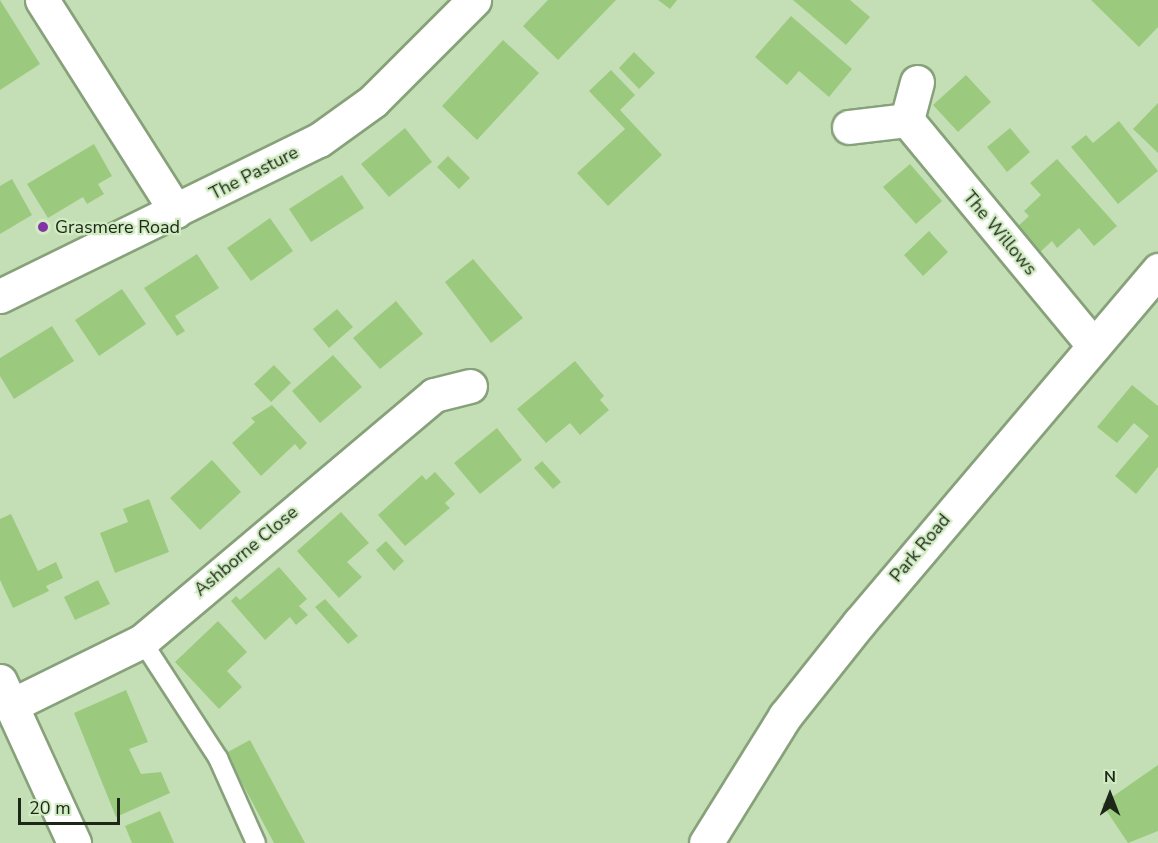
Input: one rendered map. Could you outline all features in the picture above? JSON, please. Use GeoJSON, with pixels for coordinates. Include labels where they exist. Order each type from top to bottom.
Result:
{"type":"FeatureCollection","features":[{"type":"Feature","properties":{"kind":"street"},"geometry":{"type":"LineString","coordinates":[[42,0],[176,211]]}},
{"type":"Feature","properties":{"kind":"street","name":"The Pasture"},"geometry":{"type":"LineString","coordinates":[[0,296],[319,140],[373,101],[474,0]]}},
{"type":"Feature","properties":{"kind":"street"},"geometry":{"type":"LineString","coordinates":[[849,127],[907,120],[917,82]]}},
{"type":"Feature","properties":{"kind":"street","name":"The Willows"},"geometry":{"type":"LineString","coordinates":[[907,120],[1094,346]]}},
{"type":"Feature","properties":{"kind":"street","name":"Park Road"},"geometry":{"type":"LineString","coordinates":[[706,843],[785,716],[958,503],[1156,276]]}},
{"type":"Feature","properties":{"kind":"street","name":"Ashborne Close"},"geometry":{"type":"LineString","coordinates":[[6,693],[142,641],[434,395],[470,386]]}},
{"type":"Feature","properties":{"kind":"street"},"geometry":{"type":"LineString","coordinates":[[6,693],[74,843]]}},
{"type":"Feature","properties":{"kind":"lane"},"geometry":{"type":"LineString","coordinates":[[142,641],[218,758],[256,843]]}},
{"type":"Feature","properties":{"kind":"building"},"geometry":{"type":"Polygon","coordinates":[[[0,0],[40,64],[0,90],[0,0]]]}},
{"type":"Feature","properties":{"kind":"building"},"geometry":{"type":"Polygon","coordinates":[[[548,0],[616,0],[558,60],[523,26],[548,0]]]}},
{"type":"Feature","properties":{"kind":"building"},"geometry":{"type":"Polygon","coordinates":[[[658,0],[677,0],[670,9],[658,0]]]}},
{"type":"Feature","properties":{"kind":"building"},"geometry":{"type":"Polygon","coordinates":[[[793,0],[850,0],[870,17],[846,45],[793,0]]]}},
{"type":"Feature","properties":{"kind":"building"},"geometry":{"type":"Polygon","coordinates":[[[1091,0],[1158,0],[1158,27],[1139,47],[1091,0]]]}},
{"type":"Feature","properties":{"kind":"building"},"geometry":{"type":"Polygon","coordinates":[[[791,16],[852,69],[829,97],[799,71],[787,85],[755,57],[791,16]]]}},
{"type":"Feature","properties":{"kind":"building"},"geometry":{"type":"Polygon","coordinates":[[[503,40],[539,73],[477,140],[442,106],[503,40]]]}},
{"type":"Feature","properties":{"kind":"building"},"geometry":{"type":"Polygon","coordinates":[[[634,52],[655,73],[639,89],[619,68],[634,52]]]}},
{"type":"Feature","properties":{"kind":"building"},"geometry":{"type":"Polygon","coordinates":[[[611,70],[635,95],[620,110],[662,155],[608,206],[577,173],[625,129],[589,91],[611,70]]]}},
{"type":"Feature","properties":{"kind":"building"},"geometry":{"type":"Polygon","coordinates":[[[966,75],[991,102],[958,132],[933,105],[966,75]]]}},
{"type":"Feature","properties":{"kind":"building"},"geometry":{"type":"Polygon","coordinates":[[[1158,103],[1158,153],[1133,129],[1158,103]]]}},
{"type":"Feature","properties":{"kind":"building"},"geometry":{"type":"Polygon","coordinates":[[[1119,121],[1158,171],[1118,204],[1071,147],[1086,135],[1093,143],[1119,121]]]}},
{"type":"Feature","properties":{"kind":"building"},"geometry":{"type":"Polygon","coordinates":[[[405,128],[432,162],[389,197],[361,164],[405,128]]]}},
{"type":"Feature","properties":{"kind":"building"},"geometry":{"type":"Polygon","coordinates":[[[1010,128],[1030,152],[1007,172],[987,147],[1010,128]]]}},
{"type":"Feature","properties":{"kind":"building"},"geometry":{"type":"Polygon","coordinates":[[[94,144],[112,176],[98,184],[104,194],[87,204],[83,197],[48,218],[27,184],[94,144]]]}},
{"type":"Feature","properties":{"kind":"building"},"geometry":{"type":"Polygon","coordinates":[[[448,156],[470,178],[459,189],[437,167],[448,156]]]}},
{"type":"Feature","properties":{"kind":"building"},"geometry":{"type":"Polygon","coordinates":[[[1057,159],[1117,226],[1094,246],[1079,228],[1057,248],[1052,241],[1038,254],[1015,229],[1029,216],[1024,211],[1041,195],[1030,183],[1057,159]]]}},
{"type":"Feature","properties":{"kind":"building"},"geometry":{"type":"Polygon","coordinates":[[[910,164],[942,201],[916,224],[883,187],[910,164]]]}},
{"type":"Feature","properties":{"kind":"building"},"geometry":{"type":"Polygon","coordinates":[[[342,175],[364,208],[311,242],[289,209],[342,175]]]}},
{"type":"Feature","properties":{"kind":"building"},"geometry":{"type":"Polygon","coordinates":[[[12,179],[32,215],[0,234],[0,186],[12,179]]]}},
{"type":"Feature","properties":{"kind":"building"},"geometry":{"type":"Polygon","coordinates":[[[270,218],[293,251],[251,281],[227,248],[270,218]]]}},
{"type":"Feature","properties":{"kind":"building"},"geometry":{"type":"Polygon","coordinates":[[[929,231],[948,252],[923,276],[904,255],[929,231]]]}},
{"type":"Feature","properties":{"kind":"building"},"geometry":{"type":"Polygon","coordinates":[[[197,254],[219,288],[175,316],[185,331],[177,336],[144,288],[197,254]]]}},
{"type":"Feature","properties":{"kind":"building"},"geometry":{"type":"Polygon","coordinates":[[[473,259],[523,318],[491,343],[445,282],[473,259]]]}},
{"type":"Feature","properties":{"kind":"building"},"geometry":{"type":"Polygon","coordinates":[[[122,289],[146,324],[99,356],[75,320],[122,289]]]}},
{"type":"Feature","properties":{"kind":"building"},"geometry":{"type":"Polygon","coordinates":[[[396,301],[423,334],[380,369],[353,338],[396,301]]]}},
{"type":"Feature","properties":{"kind":"building"},"geometry":{"type":"Polygon","coordinates":[[[337,309],[353,327],[329,348],[313,329],[337,309]]]}},
{"type":"Feature","properties":{"kind":"building"},"geometry":{"type":"Polygon","coordinates":[[[52,326],[74,361],[14,399],[0,376],[0,358],[52,326]]]}},
{"type":"Feature","properties":{"kind":"building"},"geometry":{"type":"Polygon","coordinates":[[[333,355],[362,387],[320,423],[292,391],[333,355]]]}},
{"type":"Feature","properties":{"kind":"building"},"geometry":{"type":"Polygon","coordinates":[[[575,361],[604,396],[600,400],[609,410],[580,435],[570,423],[546,443],[517,409],[575,361]]]}},
{"type":"Feature","properties":{"kind":"building"},"geometry":{"type":"Polygon","coordinates":[[[274,365],[291,383],[271,402],[254,384],[274,365]]]}},
{"type":"Feature","properties":{"kind":"building"},"geometry":{"type":"Polygon","coordinates":[[[1132,385],[1158,406],[1158,467],[1136,494],[1115,476],[1149,436],[1134,423],[1117,443],[1097,427],[1132,385]]]}},
{"type":"Feature","properties":{"kind":"building"},"geometry":{"type":"Polygon","coordinates":[[[272,405],[307,443],[300,450],[295,444],[261,476],[232,443],[255,422],[251,418],[272,405]]]}},
{"type":"Feature","properties":{"kind":"building"},"geometry":{"type":"Polygon","coordinates":[[[497,428],[522,460],[480,494],[454,463],[497,428]]]}},
{"type":"Feature","properties":{"kind":"building"},"geometry":{"type":"Polygon","coordinates":[[[212,460],[241,492],[200,530],[170,498],[212,460]]]}},
{"type":"Feature","properties":{"kind":"building"},"geometry":{"type":"Polygon","coordinates":[[[542,461],[561,482],[553,489],[534,468],[542,461]]]}},
{"type":"Feature","properties":{"kind":"building"},"geometry":{"type":"Polygon","coordinates":[[[435,472],[455,494],[445,503],[450,508],[405,546],[378,515],[422,475],[426,480],[435,472]]]}},
{"type":"Feature","properties":{"kind":"building"},"geometry":{"type":"Polygon","coordinates":[[[149,499],[169,552],[115,573],[100,533],[128,522],[123,509],[149,499]]]}},
{"type":"Feature","properties":{"kind":"building"},"geometry":{"type":"Polygon","coordinates":[[[341,512],[369,543],[347,562],[362,577],[339,598],[297,551],[341,512]]]}},
{"type":"Feature","properties":{"kind":"building"},"geometry":{"type":"Polygon","coordinates":[[[11,514],[38,571],[56,562],[63,578],[46,586],[49,591],[13,608],[0,580],[0,519],[11,514]]]}},
{"type":"Feature","properties":{"kind":"building"},"geometry":{"type":"Polygon","coordinates":[[[386,541],[404,561],[394,571],[376,550],[386,541]]]}},
{"type":"Feature","properties":{"kind":"building"},"geometry":{"type":"Polygon","coordinates":[[[279,567],[307,599],[299,606],[308,615],[296,625],[290,617],[265,640],[231,601],[236,596],[240,600],[279,567]]]}},
{"type":"Feature","properties":{"kind":"building"},"geometry":{"type":"Polygon","coordinates":[[[98,580],[110,604],[75,620],[64,597],[98,580]]]}},
{"type":"Feature","properties":{"kind":"building"},"geometry":{"type":"Polygon","coordinates":[[[325,599],[358,636],[348,644],[315,607],[325,599]]]}},
{"type":"Feature","properties":{"kind":"building"},"geometry":{"type":"Polygon","coordinates":[[[218,621],[247,652],[227,671],[242,687],[219,709],[175,662],[218,621]]]}},
{"type":"Feature","properties":{"kind":"building"},"geometry":{"type":"Polygon","coordinates":[[[126,690],[148,742],[129,749],[141,774],[161,772],[170,793],[116,817],[74,713],[126,690]]]}},
{"type":"Feature","properties":{"kind":"building"},"geometry":{"type":"Polygon","coordinates":[[[250,740],[305,843],[274,843],[226,753],[250,740]]]}},
{"type":"Feature","properties":{"kind":"building"},"geometry":{"type":"Polygon","coordinates":[[[1158,765],[1158,831],[1128,843],[1102,804],[1158,765]]]}},
{"type":"Feature","properties":{"kind":"building"},"geometry":{"type":"Polygon","coordinates":[[[160,811],[174,843],[132,843],[125,826],[160,811]]]}},
{"type":"Feature","properties":{"kind":"place","name":"Grasmere Road"},"geometry":{"type":"Point","coordinates":[43,227]}}]}
